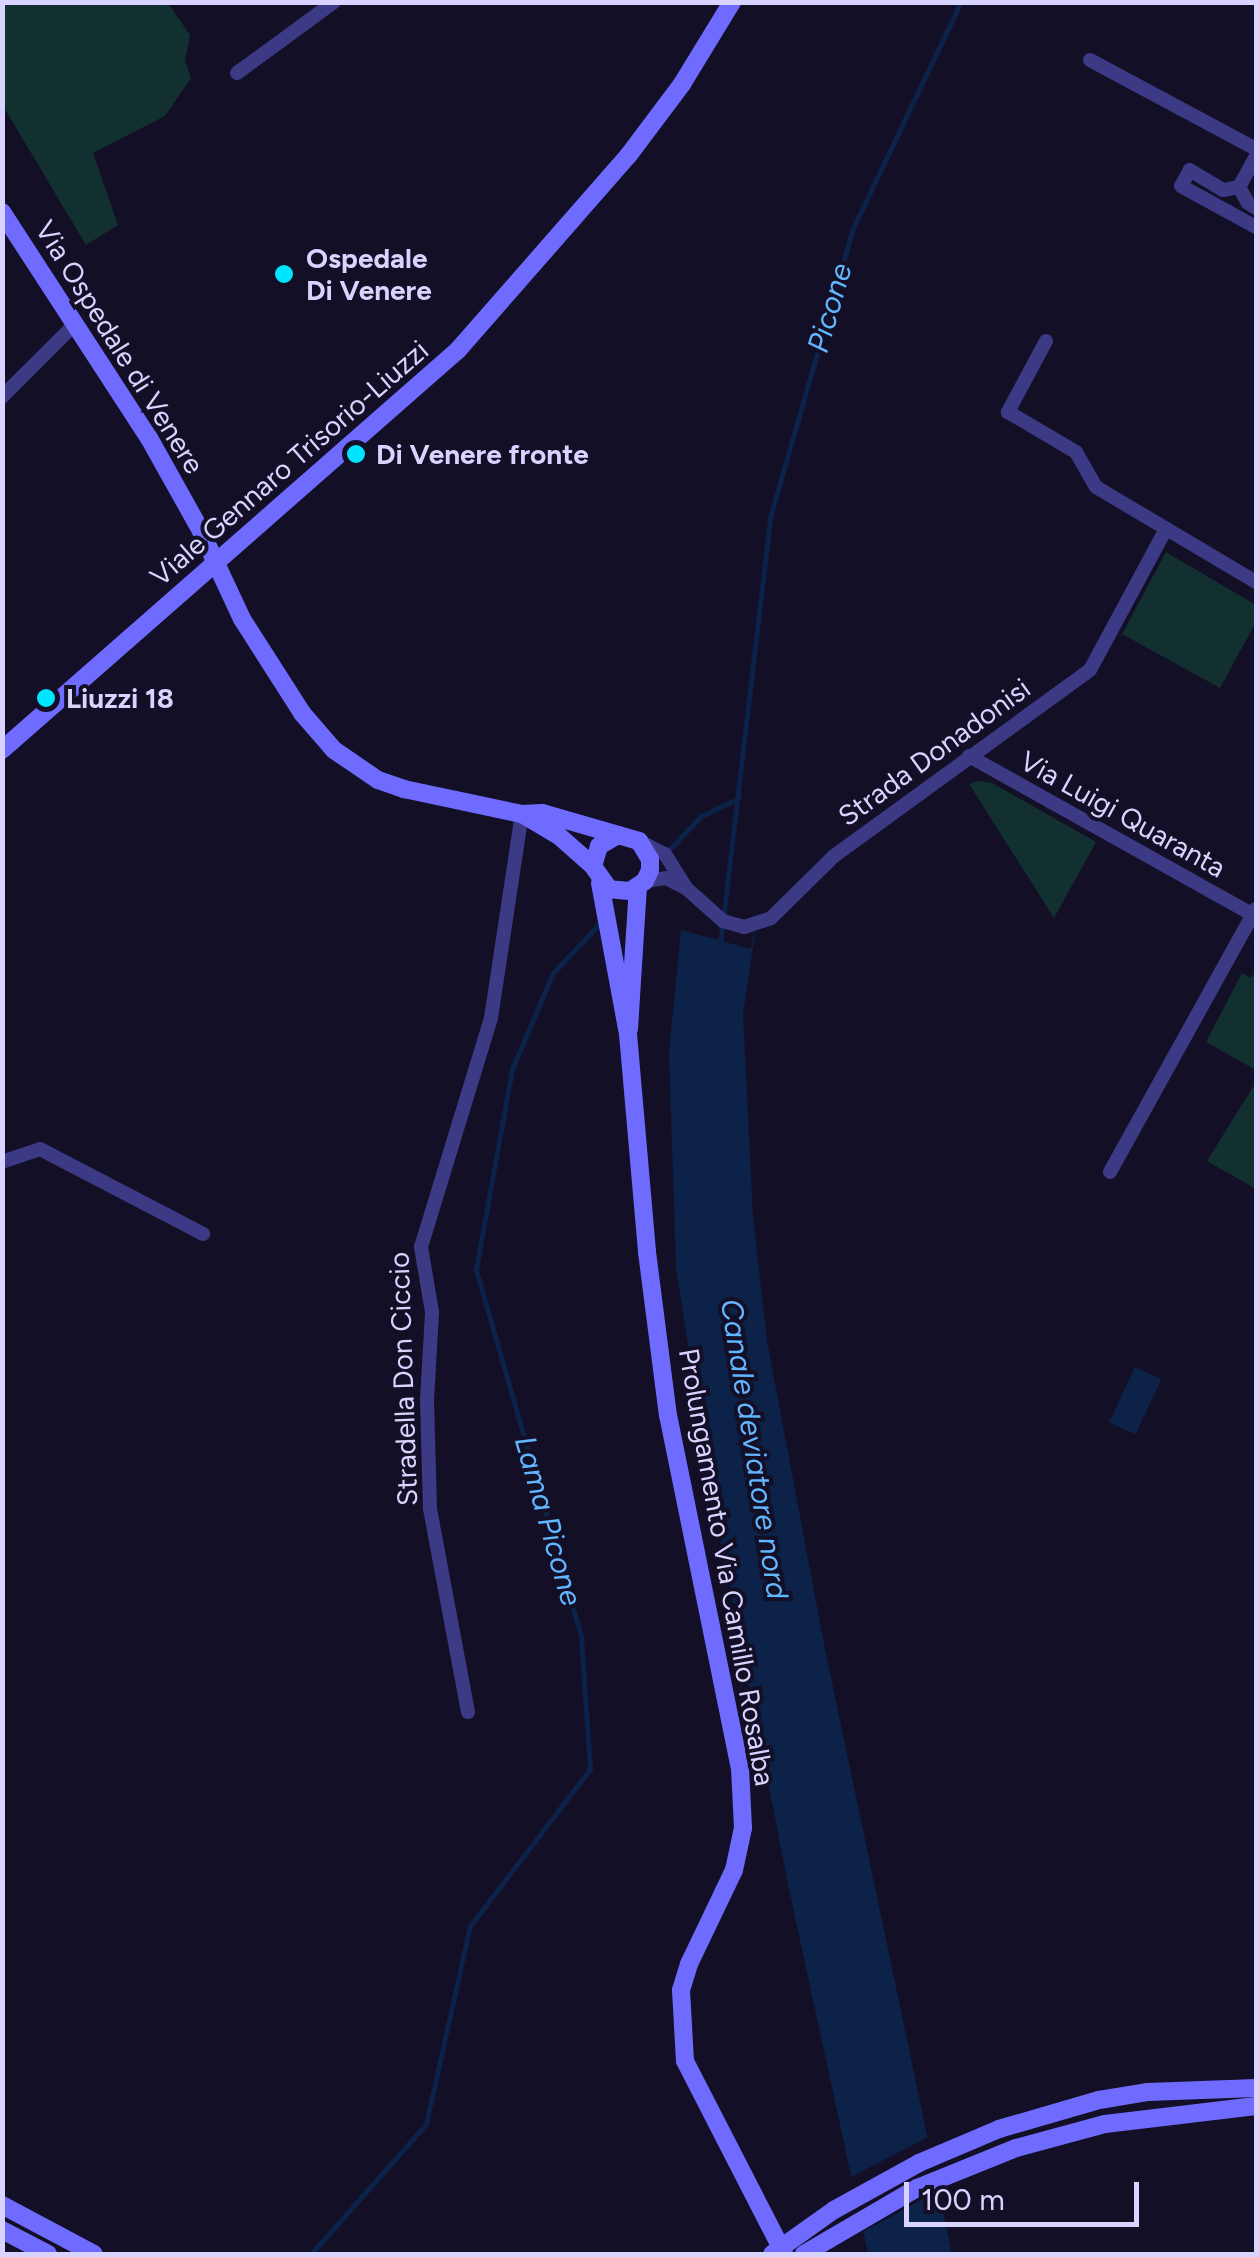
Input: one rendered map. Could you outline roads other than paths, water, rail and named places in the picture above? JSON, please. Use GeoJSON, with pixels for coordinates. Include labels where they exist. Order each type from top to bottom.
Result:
{"type":"FeatureCollection","features":[{"type":"Feature","properties":{"kind":"street"},"geometry":{"type":"LineString","coordinates":[[237,72],[334,2]]}},
{"type":"Feature","properties":{"kind":"street","name":"Viale Gennaro Trisorio-Liuzzi"},"geometry":{"type":"LineString","coordinates":[[2,750],[458,350],[628,156],[682,84],[732,2]]}},
{"type":"Feature","properties":{"kind":"street"},"geometry":{"type":"LineString","coordinates":[[1090,60],[1256,152],[1239,187]]}},
{"type":"Feature","properties":{"kind":"street"},"geometry":{"type":"LineString","coordinates":[[1239,187],[1223,190],[1190,170],[1181,186],[1256,227]]}},
{"type":"Feature","properties":{"kind":"street"},"geometry":{"type":"LineString","coordinates":[[1239,187],[1248,203],[1256,208]]}},
{"type":"Feature","properties":{"kind":"street","name":"Via Ospedale di Venere"},"geometry":{"type":"LineString","coordinates":[[2,212],[149,438],[242,618],[302,713],[334,750],[378,780],[404,789],[522,814],[542,813],[618,835]]}},
{"type":"Feature","properties":{"kind":"street"},"geometry":{"type":"LineString","coordinates":[[2,397],[76,324]]}},
{"type":"Feature","properties":{"kind":"street"},"geometry":{"type":"LineString","coordinates":[[1046,340],[1008,412],[1076,452],[1089,481],[1164,531],[1256,582]]}},
{"type":"Feature","properties":{"kind":"street","name":"Strada Donadonisi"},"geometry":{"type":"LineString","coordinates":[[639,841],[665,854],[686,888],[723,921],[744,927],[763,922],[780,911],[834,856],[1090,670],[1164,531]]}},
{"type":"Feature","properties":{"kind":"street","name":"Via Luigi Quaranta"},"geometry":{"type":"LineString","coordinates":[[969,756],[1255,912]]}},
{"type":"Feature","properties":{"kind":"street","name":"Via Ospedale di Venere"},"geometry":{"type":"LineString","coordinates":[[522,814],[558,836],[596,874]]}},
{"type":"Feature","properties":{"kind":"street","name":"Stradella Don Ciccio"},"geometry":{"type":"LineString","coordinates":[[468,1712],[430,1508],[426,1400],[432,1312],[421,1247],[491,1018],[504,953],[522,814]]}},
{"type":"Feature","properties":{"kind":"street"},"geometry":{"type":"LineString","coordinates":[[642,884],[650,859],[639,841],[618,835],[599,846],[596,874],[619,892],[642,884],[654,876],[686,888]]}},
{"type":"Feature","properties":{"kind":"street","name":"Prolungamento Via Camillo Rosalba"},"geometry":{"type":"LineString","coordinates":[[596,874],[628,1034],[647,1252],[668,1415],[740,1768],[743,1828],[734,1870],[689,1964],[681,1990],[685,2060],[784,2254]]}},
{"type":"Feature","properties":{"kind":"street","name":"Prolungamento Via Camillo Rosalba"},"geometry":{"type":"LineString","coordinates":[[628,1034],[642,884]]}},
{"type":"Feature","properties":{"kind":"street"},"geometry":{"type":"LineString","coordinates":[[1110,1172],[1255,912]]}},
{"type":"Feature","properties":{"kind":"street"},"geometry":{"type":"LineString","coordinates":[[2,1162],[40,1150],[203,1234]]}},
{"type":"Feature","properties":{"kind":"street"},"geometry":{"type":"LineString","coordinates":[[772,2254],[880,2183],[999,2128],[1099,2100],[1148,2092],[1256,2088]]}},
{"type":"Feature","properties":{"kind":"street"},"geometry":{"type":"LineString","coordinates":[[802,2254],[874,2210],[953,2171],[1104,2124],[1256,2106]]}},
{"type":"Feature","properties":{"kind":"street"},"geometry":{"type":"LineString","coordinates":[[802,2254],[821,2230],[880,2183]]}},
{"type":"Feature","properties":{"kind":"street"},"geometry":{"type":"LineString","coordinates":[[2,2206],[94,2254]]}},
{"type":"Feature","properties":{"kind":"street"},"geometry":{"type":"LineString","coordinates":[[2,2230],[48,2254]]}},
{"type":"Feature","properties":{"kind":"water","name":"Canale deviatore nord"},"geometry":{"type":"Polygon","coordinates":[[[760,899],[743,1014],[753,1217],[767,1341],[825,1649],[952,2254],[868,2254],[789,1889],[710,1487],[676,1268],[669,1052],[681,930],[751,949],[760,899]]]}},
{"type":"Feature","properties":{"kind":"water"},"geometry":{"type":"Polygon","coordinates":[[[1135,1367],[1161,1379],[1136,1435],[1109,1422],[1135,1367]]]}},
{"type":"Feature","properties":{"kind":"waterway","name":"Picone"},"geometry":{"type":"LineString","coordinates":[[720,945],[771,514],[853,228],[961,2]]}},
{"type":"Feature","properties":{"kind":"waterway","name":"Lama Picone"},"geometry":{"type":"LineString","coordinates":[[667,852],[701,816],[739,798]]}},
{"type":"Feature","properties":{"kind":"waterway","name":"Lama Picone"},"geometry":{"type":"LineString","coordinates":[[311,2254],[426,2124],[470,1926],[590,1769],[581,1636],[476,1269],[512,1069],[553,973],[601,922]]}},
{"type":"Feature","properties":{"kind":"place","name":"Ospedale Di Venere"},"geometry":{"type":"Point","coordinates":[284,274]}},
{"type":"Feature","properties":{"kind":"place","name":"Di Venere fronte"},"geometry":{"type":"Point","coordinates":[356,454]}},
{"type":"Feature","properties":{"kind":"place","name":"Liuzzi 18"},"geometry":{"type":"Point","coordinates":[46,698]}}]}
